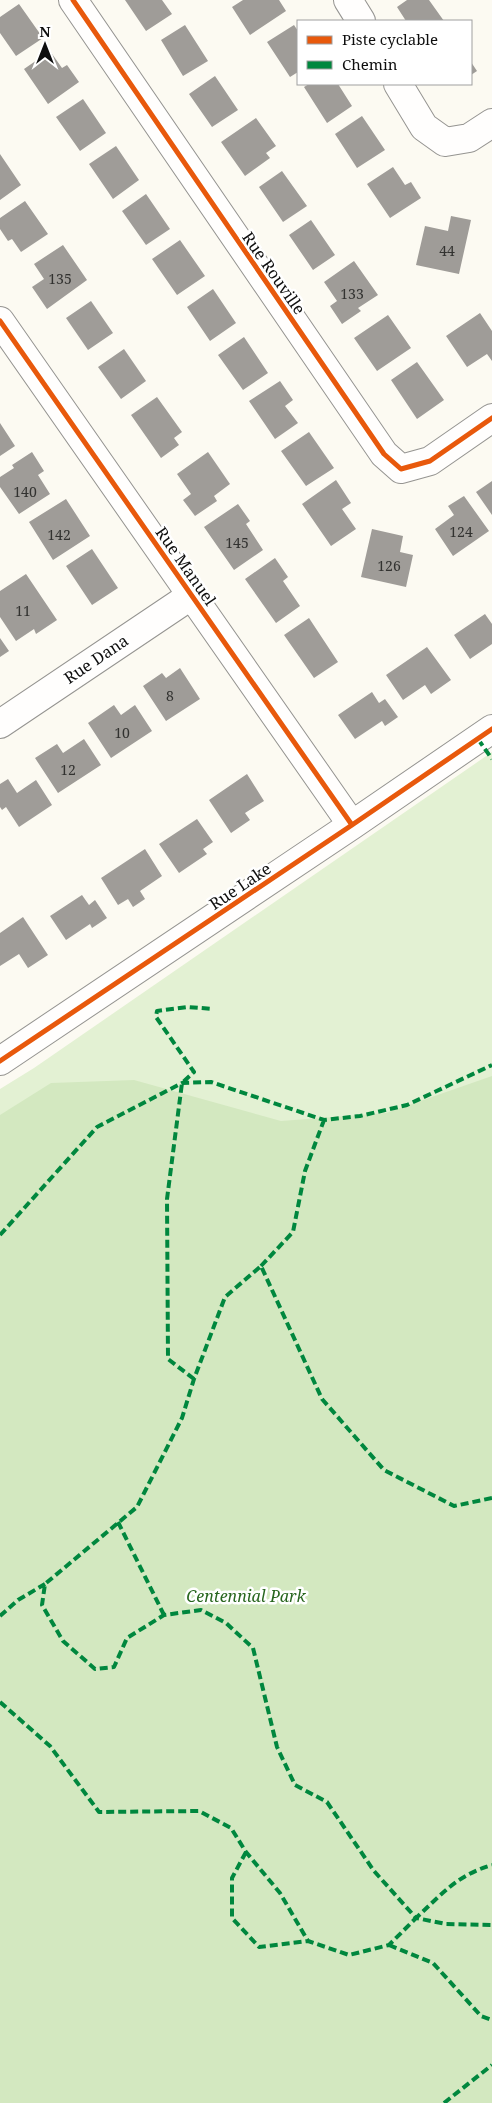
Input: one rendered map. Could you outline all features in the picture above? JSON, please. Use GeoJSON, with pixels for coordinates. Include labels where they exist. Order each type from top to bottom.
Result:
{"type":"FeatureCollection","features":[{"type":"Feature","properties":{"kind":"street","name":"Rue Rouville"},"geometry":{"type":"LineString","coordinates":[[73,0],[384,454],[401,469],[430,461],[492,418]]}},
{"type":"Feature","properties":{"kind":"street"},"geometry":{"type":"LineString","coordinates":[[348,0],[360,20]]}},
{"type":"Feature","properties":{"kind":"street"},"geometry":{"type":"LineString","coordinates":[[399,85],[424,127],[445,142],[469,138],[492,123]]}},
{"type":"Feature","properties":{"kind":"street","name":"Rue Manuel"},"geometry":{"type":"LineString","coordinates":[[0,321],[352,825]]}},
{"type":"Feature","properties":{"kind":"street","name":"Rue Dana"},"geometry":{"type":"LineString","coordinates":[[0,724],[192,595]]}},
{"type":"Feature","properties":{"kind":"street","name":"Rue Lake"},"geometry":{"type":"LineString","coordinates":[[0,1061],[492,729]]}},
{"type":"Feature","properties":{"kind":"green space","name":"Centennial Park"},"geometry":{"type":"Polygon","coordinates":[[[492,752],[492,2103],[0,2103],[0,1089],[34,1068],[492,752]]]}},
{"type":"Feature","properties":{"kind":"green space","name":"Centennial Park"},"geometry":{"type":"Polygon","coordinates":[[[492,1076],[492,2103],[0,2103],[0,1115],[51,1083],[134,1080],[281,1121],[386,1113],[492,1076]]]}},
{"type":"Feature","properties":{"kind":"building"},"geometry":{"type":"Polygon","coordinates":[[[125,0],[162,0],[172,14],[146,31],[125,0]]]}},
{"type":"Feature","properties":{"kind":"building"},"geometry":{"type":"Polygon","coordinates":[[[243,0],[279,0],[286,11],[250,35],[232,7],[243,0]]]}},
{"type":"Feature","properties":{"kind":"building"},"geometry":{"type":"Polygon","coordinates":[[[407,0],[429,0],[443,20],[405,20],[397,7],[407,0]]]}},
{"type":"Feature","properties":{"kind":"building"},"geometry":{"type":"Polygon","coordinates":[[[19,4],[43,38],[16,56],[0,33],[0,17],[19,4]]]}},
{"type":"Feature","properties":{"kind":"building"},"geometry":{"type":"Polygon","coordinates":[[[185,25],[208,61],[183,76],[161,40],[185,25]]]}},
{"type":"Feature","properties":{"kind":"building"},"geometry":{"type":"Polygon","coordinates":[[[294,25],[297,30],[297,73],[290,77],[267,42],[294,25]]]}},
{"type":"Feature","properties":{"kind":"building"},"geometry":{"type":"Polygon","coordinates":[[[50,51],[62,68],[67,65],[79,82],[48,104],[24,69],[50,51]]]}},
{"type":"Feature","properties":{"kind":"building"},"geometry":{"type":"Polygon","coordinates":[[[472,64],[477,71],[472,74],[472,64]]]}},
{"type":"Feature","properties":{"kind":"building"},"geometry":{"type":"Polygon","coordinates":[[[215,76],[238,110],[212,127],[189,94],[215,76]]]}},
{"type":"Feature","properties":{"kind":"building"},"geometry":{"type":"Polygon","coordinates":[[[307,85],[339,85],[352,106],[327,123],[304,87],[307,85]]]}},
{"type":"Feature","properties":{"kind":"building"},"geometry":{"type":"Polygon","coordinates":[[[83,99],[106,133],[80,151],[56,117],[83,99]]]}},
{"type":"Feature","properties":{"kind":"building"},"geometry":{"type":"Polygon","coordinates":[[[362,116],[385,150],[357,168],[335,134],[362,116]]]}},
{"type":"Feature","properties":{"kind":"building"},"geometry":{"type":"Polygon","coordinates":[[[256,118],[276,146],[266,153],[270,158],[245,176],[221,142],[256,118]]]}},
{"type":"Feature","properties":{"kind":"building"},"geometry":{"type":"Polygon","coordinates":[[[116,146],[139,180],[113,199],[89,164],[116,146]]]}},
{"type":"Feature","properties":{"kind":"building"},"geometry":{"type":"Polygon","coordinates":[[[0,154],[21,185],[0,200],[0,154]]]}},
{"type":"Feature","properties":{"kind":"building"},"geometry":{"type":"Polygon","coordinates":[[[393,167],[405,185],[411,182],[421,198],[390,218],[367,184],[393,167]]]}},
{"type":"Feature","properties":{"kind":"building"},"geometry":{"type":"Polygon","coordinates":[[[282,171],[307,206],[283,222],[259,187],[282,171]]]}},
{"type":"Feature","properties":{"kind":"building"},"geometry":{"type":"Polygon","coordinates":[[[146,194],[170,229],[146,245],[122,211],[146,194]]]}},
{"type":"Feature","properties":{"kind":"building"},"geometry":{"type":"Polygon","coordinates":[[[25,201],[48,234],[21,252],[12,239],[8,241],[0,229],[0,218],[25,201]]]}},
{"type":"Feature","properties":{"kind":"building"},"geometry":{"type":"Polygon","coordinates":[[[451,216],[471,220],[459,274],[416,265],[425,226],[448,231],[451,216]]]}},
{"type":"Feature","properties":{"kind":"building"},"geometry":{"type":"Polygon","coordinates":[[[311,220],[335,255],[313,270],[289,235],[311,220]]]}},
{"type":"Feature","properties":{"kind":"building"},"geometry":{"type":"Polygon","coordinates":[[[180,240],[205,276],[177,295],[152,259],[180,240]]]}},
{"type":"Feature","properties":{"kind":"building"},"geometry":{"type":"Polygon","coordinates":[[[63,245],[87,280],[47,309],[32,287],[44,279],[34,264],[63,245]]]}},
{"type":"Feature","properties":{"kind":"building"},"geometry":{"type":"Polygon","coordinates":[[[354,261],[378,295],[358,308],[361,311],[342,324],[330,306],[337,301],[324,282],[354,261]]]}},
{"type":"Feature","properties":{"kind":"building"},"geometry":{"type":"Polygon","coordinates":[[[213,289],[236,323],[210,341],[187,307],[213,289]]]}},
{"type":"Feature","properties":{"kind":"building"},"geometry":{"type":"Polygon","coordinates":[[[91,301],[113,333],[88,350],[66,318],[91,301]]]}},
{"type":"Feature","properties":{"kind":"building"},"geometry":{"type":"Polygon","coordinates":[[[480,313],[492,331],[492,361],[487,354],[467,367],[446,336],[480,313]]]}},
{"type":"Feature","properties":{"kind":"building"},"geometry":{"type":"Polygon","coordinates":[[[388,315],[411,348],[377,371],[354,338],[388,315]]]}},
{"type":"Feature","properties":{"kind":"building"},"geometry":{"type":"Polygon","coordinates":[[[244,337],[268,373],[243,390],[218,355],[244,337]]]}},
{"type":"Feature","properties":{"kind":"building"},"geometry":{"type":"Polygon","coordinates":[[[124,349],[146,381],[121,399],[98,367],[124,349]]]}},
{"type":"Feature","properties":{"kind":"building"},"geometry":{"type":"Polygon","coordinates":[[[417,362],[444,400],[417,419],[391,380],[417,362]]]}},
{"type":"Feature","properties":{"kind":"building"},"geometry":{"type":"Polygon","coordinates":[[[280,381],[293,400],[285,406],[298,423],[275,439],[249,401],[280,381]]]}},
{"type":"Feature","properties":{"kind":"building"},"geometry":{"type":"Polygon","coordinates":[[[157,397],[182,432],[174,438],[179,445],[161,458],[131,415],[157,397]]]}},
{"type":"Feature","properties":{"kind":"building"},"geometry":{"type":"Polygon","coordinates":[[[0,423],[15,446],[0,456],[0,423]]]}},
{"type":"Feature","properties":{"kind":"building"},"geometry":{"type":"Polygon","coordinates":[[[309,432],[334,468],[306,486],[281,451],[309,432]]]}},
{"type":"Feature","properties":{"kind":"building"},"geometry":{"type":"Polygon","coordinates":[[[32,452],[44,471],[38,475],[50,494],[19,514],[0,487],[0,477],[14,468],[12,465],[32,452]]]}},
{"type":"Feature","properties":{"kind":"building"},"geometry":{"type":"Polygon","coordinates":[[[208,452],[230,484],[214,496],[217,501],[195,516],[183,500],[191,494],[177,474],[208,452]]]}},
{"type":"Feature","properties":{"kind":"building"},"geometry":{"type":"Polygon","coordinates":[[[336,480],[351,503],[342,509],[356,529],[331,546],[302,504],[336,480]]]}},
{"type":"Feature","properties":{"kind":"building"},"geometry":{"type":"Polygon","coordinates":[[[492,481],[492,515],[476,492],[492,481]]]}},
{"type":"Feature","properties":{"kind":"building"},"geometry":{"type":"Polygon","coordinates":[[[464,496],[489,531],[453,556],[435,529],[454,515],[448,506],[464,496]]]}},
{"type":"Feature","properties":{"kind":"building"},"geometry":{"type":"Polygon","coordinates":[[[66,499],[90,536],[53,560],[29,522],[66,499]]]}},
{"type":"Feature","properties":{"kind":"building"},"geometry":{"type":"Polygon","coordinates":[[[238,504],[250,521],[246,524],[263,550],[234,570],[204,527],[238,504]]]}},
{"type":"Feature","properties":{"kind":"building"},"geometry":{"type":"Polygon","coordinates":[[[372,529],[403,536],[400,552],[413,555],[406,587],[361,577],[372,529]]]}},
{"type":"Feature","properties":{"kind":"building"},"geometry":{"type":"Polygon","coordinates":[[[92,549],[118,588],[92,605],[66,566],[92,549]]]}},
{"type":"Feature","properties":{"kind":"building"},"geometry":{"type":"Polygon","coordinates":[[[275,558],[288,577],[283,581],[300,606],[276,623],[245,579],[275,558]]]}},
{"type":"Feature","properties":{"kind":"building"},"geometry":{"type":"Polygon","coordinates":[[[26,574],[57,620],[36,634],[34,629],[16,641],[0,617],[0,591],[26,574]]]}},
{"type":"Feature","properties":{"kind":"building"},"geometry":{"type":"Polygon","coordinates":[[[485,614],[492,624],[492,644],[470,659],[454,635],[485,614]]]}},
{"type":"Feature","properties":{"kind":"building"},"geometry":{"type":"Polygon","coordinates":[[[309,618],[338,662],[314,678],[284,635],[309,618]]]}},
{"type":"Feature","properties":{"kind":"building"},"geometry":{"type":"Polygon","coordinates":[[[0,638],[9,651],[0,657],[0,638]]]}},
{"type":"Feature","properties":{"kind":"building"},"geometry":{"type":"Polygon","coordinates":[[[427,647],[451,680],[431,694],[425,685],[403,700],[386,675],[427,647]]]}},
{"type":"Feature","properties":{"kind":"building"},"geometry":{"type":"Polygon","coordinates":[[[180,668],[200,699],[166,721],[143,686],[162,673],[166,678],[180,668]]]}},
{"type":"Feature","properties":{"kind":"building"},"geometry":{"type":"Polygon","coordinates":[[[372,692],[379,703],[385,699],[398,717],[385,726],[382,721],[355,739],[338,715],[372,692]]]}},
{"type":"Feature","properties":{"kind":"building"},"geometry":{"type":"Polygon","coordinates":[[[114,705],[121,715],[135,705],[152,731],[111,758],[88,723],[114,705]]]}},
{"type":"Feature","properties":{"kind":"building"},"geometry":{"type":"Polygon","coordinates":[[[84,739],[101,765],[58,793],[35,758],[57,744],[63,753],[84,739]]]}},
{"type":"Feature","properties":{"kind":"building"},"geometry":{"type":"Polygon","coordinates":[[[247,774],[264,801],[245,813],[250,820],[231,833],[209,800],[247,774]]]}},
{"type":"Feature","properties":{"kind":"building"},"geometry":{"type":"Polygon","coordinates":[[[8,779],[17,793],[36,780],[52,805],[19,827],[6,807],[2,810],[0,807],[0,784],[8,779]]]}},
{"type":"Feature","properties":{"kind":"building"},"geometry":{"type":"Polygon","coordinates":[[[197,819],[213,842],[203,849],[207,854],[179,873],[159,844],[197,819]]]}},
{"type":"Feature","properties":{"kind":"building"},"geometry":{"type":"Polygon","coordinates":[[[145,849],[162,876],[140,891],[145,899],[133,907],[128,899],[118,905],[101,878],[145,849]]]}},
{"type":"Feature","properties":{"kind":"building"},"geometry":{"type":"Polygon","coordinates":[[[82,895],[89,905],[95,900],[107,918],[92,928],[90,924],[66,940],[50,916],[82,895]]]}},
{"type":"Feature","properties":{"kind":"building"},"geometry":{"type":"Polygon","coordinates":[[[23,917],[48,955],[28,968],[19,954],[0,966],[0,933],[23,917]]]}},
{"type":"Feature","properties":{"kind":"marked path"},"geometry":{"type":"LineString","coordinates":[[478,739],[492,759]]}},
{"type":"Feature","properties":{"kind":"marked path"},"geometry":{"type":"LineString","coordinates":[[194,1379],[168,1359],[167,1199],[182,1083],[194,1072],[156,1017],[157,1011],[188,1007],[213,1009]]}},
{"type":"Feature","properties":{"kind":"marked path"},"geometry":{"type":"LineString","coordinates":[[0,1235],[97,1127],[182,1083],[211,1082],[324,1120],[360,1116],[407,1105],[492,1065]]}},
{"type":"Feature","properties":{"kind":"marked path"},"geometry":{"type":"LineString","coordinates":[[261,1266],[293,1232],[305,1171],[324,1120]]}},
{"type":"Feature","properties":{"kind":"marked path"},"geometry":{"type":"LineString","coordinates":[[492,1498],[454,1506],[384,1470],[322,1399],[261,1266],[225,1297],[194,1379],[182,1418],[137,1507],[45,1584],[42,1605],[63,1641],[95,1669],[114,1667],[127,1638],[164,1615],[201,1610],[226,1623],[253,1648],[277,1747],[295,1785],[327,1802],[374,1871],[416,1918],[442,1893],[459,1880],[492,1865]]}},
{"type":"Feature","properties":{"kind":"marked path"},"geometry":{"type":"LineString","coordinates":[[118,1522],[164,1615]]}},
{"type":"Feature","properties":{"kind":"marked path"},"geometry":{"type":"LineString","coordinates":[[0,1616],[18,1600],[45,1584]]}},
{"type":"Feature","properties":{"kind":"marked path"},"geometry":{"type":"LineString","coordinates":[[0,1702],[50,1746],[99,1812],[199,1811],[231,1828],[246,1852],[280,1893],[308,1941],[349,1955],[389,1945],[416,1918],[446,1924],[492,1925]]}},
{"type":"Feature","properties":{"kind":"marked path"},"geometry":{"type":"LineString","coordinates":[[246,1852],[232,1878],[232,1918],[259,1947],[308,1941]]}},
{"type":"Feature","properties":{"kind":"marked path"},"geometry":{"type":"LineString","coordinates":[[389,1945],[433,1963],[481,2016],[492,2020]]}},
{"type":"Feature","properties":{"kind":"marked path"},"geometry":{"type":"LineString","coordinates":[[444,2103],[492,2065]]}},
{"type":"Feature","properties":{"kind":"cycle path"},"geometry":{"type":"LineString","coordinates":[[73,0],[384,454],[401,469],[430,461],[492,418]]}},
{"type":"Feature","properties":{"kind":"cycle path"},"geometry":{"type":"LineString","coordinates":[[0,321],[352,825]]}},
{"type":"Feature","properties":{"kind":"cycle path"},"geometry":{"type":"LineString","coordinates":[[0,1061],[492,729]]}}]}
